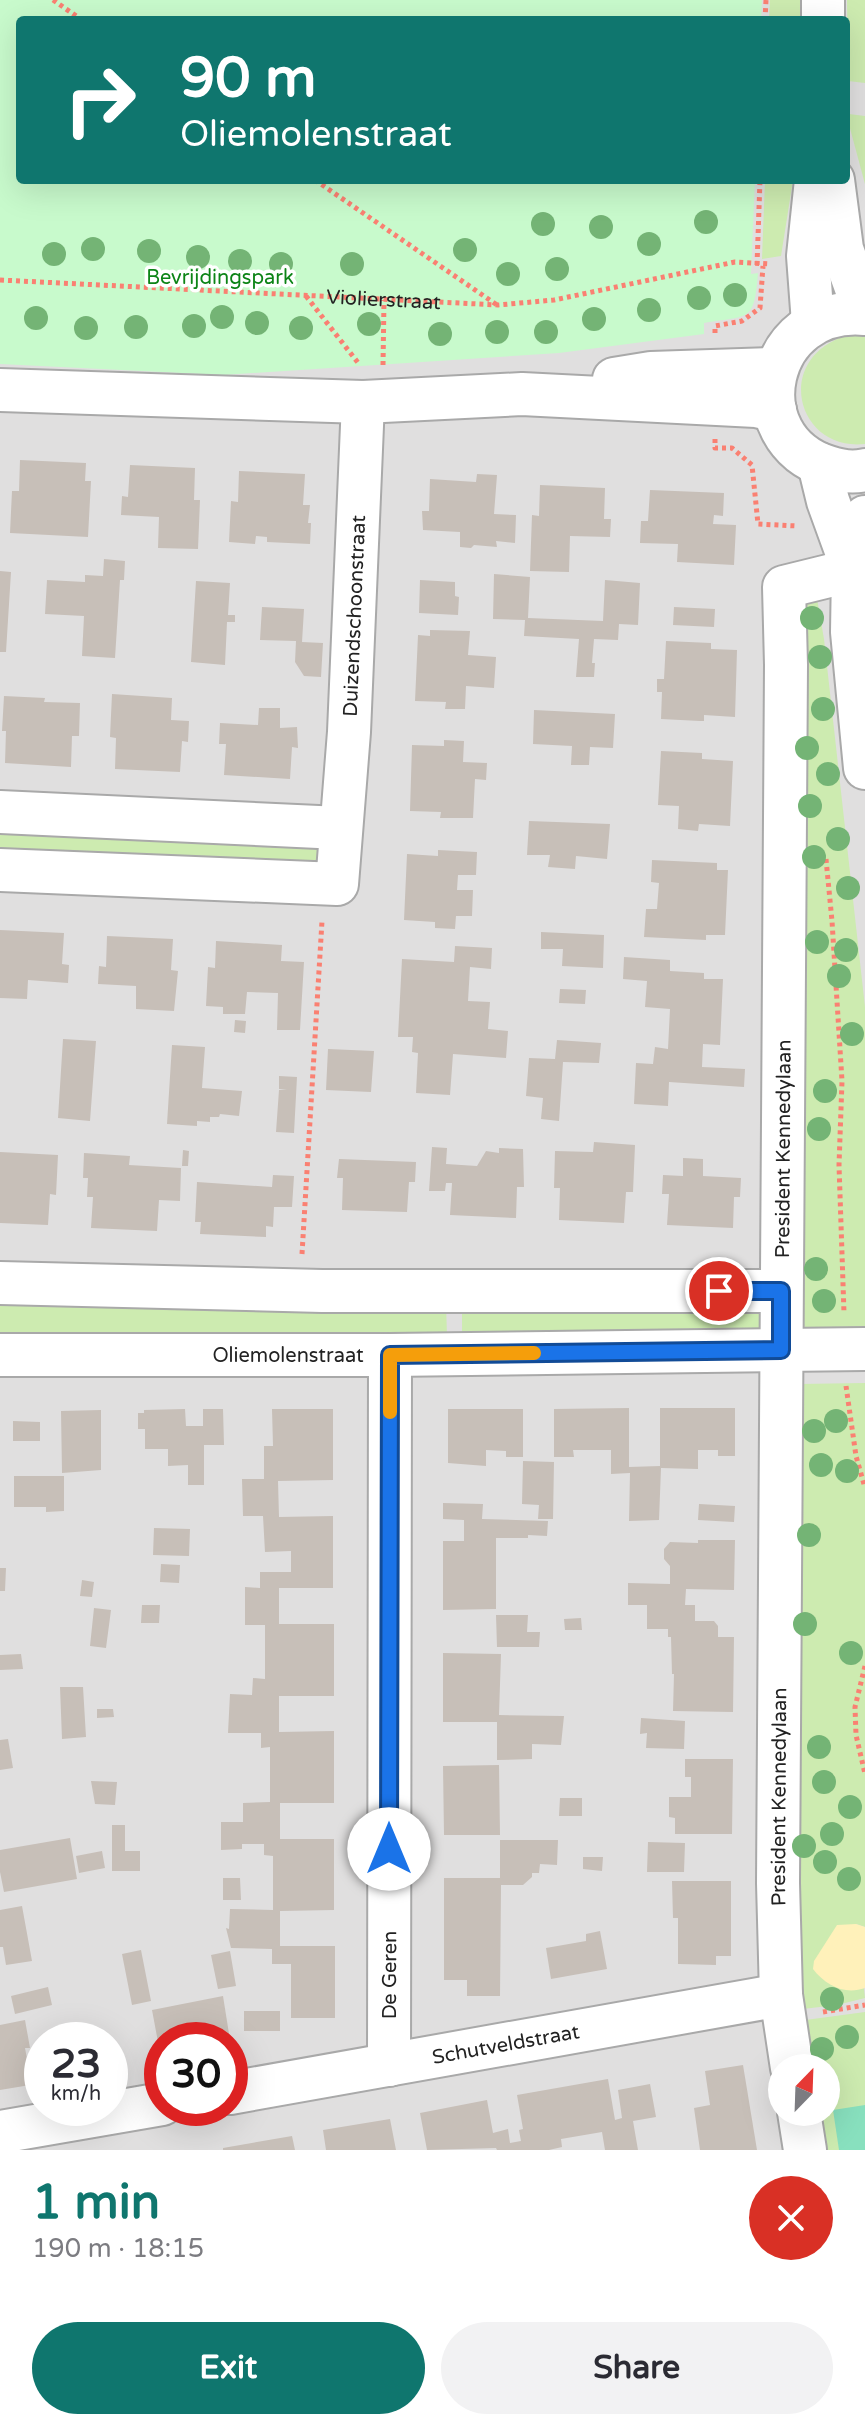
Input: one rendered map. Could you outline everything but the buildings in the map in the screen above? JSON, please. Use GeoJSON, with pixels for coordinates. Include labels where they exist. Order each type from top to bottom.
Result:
{"type":"FeatureCollection","features":[{"type":"Feature","properties":{"kind":"street"},"geometry":{"type":"LineString","coordinates":[[813,323],[808,256],[816,184]]}},
{"type":"Feature","properties":{"kind":"street"},"geometry":{"type":"LineString","coordinates":[[834,184],[842,249],[865,314],[838,314],[813,323],[794,338],[776,369],[773,390],[775,410],[781,428],[804,455],[839,471],[865,470]]}},
{"type":"Feature","properties":{"kind":"street"},"geometry":{"type":"LineString","coordinates":[[522,394],[651,373],[776,369]]}},
{"type":"Feature","properties":{"kind":"street"},"geometry":{"type":"LineString","coordinates":[[0,390],[376,401],[522,394],[756,406],[775,410]]}},
{"type":"Feature","properties":{"kind":"street","name":"Duizendschoonstraat"},"geometry":{"type":"LineString","coordinates":[[325,884],[337,884],[376,401]]}},
{"type":"Feature","properties":{"kind":"street"},"geometry":{"type":"LineString","coordinates":[[819,464],[828,501],[853,570]]}},
{"type":"Feature","properties":{"kind":"street"},"geometry":{"type":"LineString","coordinates":[[865,517],[853,570],[852,632],[865,768]]}},
{"type":"Feature","properties":{"kind":"street","name":"President Kennedylaan"},"geometry":{"type":"LineString","coordinates":[[790,2054],[781,1995],[778,1883],[784,587],[853,570]]}},
{"type":"Feature","properties":{"kind":"street"},"geometry":{"type":"LineString","coordinates":[[0,812],[340,828]]}},
{"type":"Feature","properties":{"kind":"street"},"geometry":{"type":"LineString","coordinates":[[0,870],[325,884]]}},
{"type":"Feature","properties":{"kind":"street"},"geometry":{"type":"LineString","coordinates":[[0,1283],[300,1290],[781,1291]]}},
{"type":"Feature","properties":{"kind":"street","name":"Oliemolenstraat"},"geometry":{"type":"LineString","coordinates":[[0,1355],[390,1355],[856,1349]]}},
{"type":"Feature","properties":{"kind":"street","name":"De Geren"},"geometry":{"type":"LineString","coordinates":[[389,2065],[390,1355]]}},
{"type":"Feature","properties":{"kind":"street","name":"Schutveldstraat"},"geometry":{"type":"LineString","coordinates":[[248,2090],[781,1995]]}},
{"type":"Feature","properties":{"kind":"street"},"geometry":{"type":"LineString","coordinates":[[0,2132],[144,2107]]}},
{"type":"Feature","properties":{"kind":"street"},"geometry":{"type":"LineString","coordinates":[[801,2126],[805,2150]]}},
{"type":"Feature","properties":{"kind":"path"},"geometry":{"type":"LineString","coordinates":[[53,0],[76,16]]}},
{"type":"Feature","properties":{"kind":"path"},"geometry":{"type":"LineString","coordinates":[[321,184],[498,305]]}},
{"type":"Feature","properties":{"kind":"path","name":"Violierstraat"},"geometry":{"type":"LineString","coordinates":[[0,280],[498,305],[554,300],[735,262],[760,265],[760,184]]}},
{"type":"Feature","properties":{"kind":"path"},"geometry":{"type":"LineString","coordinates":[[306,295],[376,401]]}},
{"type":"Feature","properties":{"kind":"path"},"geometry":{"type":"LineString","coordinates":[[376,401],[382,357],[384,300]]}},
{"type":"Feature","properties":{"kind":"path"},"geometry":{"type":"LineString","coordinates":[[825,845],[842,1081],[839,1165],[856,1349],[846,1390],[856,1456],[865,1488]]}},
{"type":"Feature","properties":{"kind":"path"},"geometry":{"type":"LineString","coordinates":[[300,1290],[325,884]]}},
{"type":"Feature","properties":{"kind":"path"},"geometry":{"type":"LineString","coordinates":[[865,1666],[855,1707],[856,1735],[865,1774]]}},
{"type":"Feature","properties":{"kind":"shaded area"},"geometry":{"type":"Polygon","coordinates":[[[0,0],[865,0],[865,2150],[0,2150],[0,0]]]}},
{"type":"Feature","properties":{"kind":"green space","name":"Bevrijdingspark"},"geometry":{"type":"Polygon","coordinates":[[[0,0],[762,0],[761,16],[16,16],[16,184],[755,184],[751,274],[758,273],[754,301],[747,314],[704,323],[704,334],[559,353],[223,375],[0,364],[0,0]]]}},
{"type":"Feature","properties":{"kind":"green space"},"geometry":{"type":"Polygon","coordinates":[[[770,0],[800,0],[800,16],[769,16],[770,0]]]}},
{"type":"Feature","properties":{"kind":"green space"},"geometry":{"type":"Polygon","coordinates":[[[847,0],[865,0],[865,83],[850,81],[850,16],[847,16],[847,0]]]}},
{"type":"Feature","properties":{"kind":"green space"},"geometry":{"type":"Polygon","coordinates":[[[850,114],[865,116],[865,184],[850,128],[850,114]]]}},
{"type":"Feature","properties":{"kind":"green space"},"geometry":{"type":"Polygon","coordinates":[[[765,184],[792,184],[781,256],[762,259],[765,184]]]}},
{"type":"Feature","properties":{"kind":"green space"},"geometry":{"type":"Polygon","coordinates":[[[852,334],[865,335],[865,444],[841,442],[822,433],[809,418],[802,400],[802,380],[810,361],[826,345],[852,334]]]}},
{"type":"Feature","properties":{"kind":"green space"},"geometry":{"type":"Polygon","coordinates":[[[815,587],[824,639],[865,1007],[865,1333],[821,1333],[800,1322],[797,593],[815,587]]]}},
{"type":"Feature","properties":{"kind":"green space"},"geometry":{"type":"Polygon","coordinates":[[[0,826],[317,845],[321,857],[316,865],[0,851],[0,826]]]}},
{"type":"Feature","properties":{"kind":"green space"},"geometry":{"type":"Polygon","coordinates":[[[0,1293],[446,1303],[447,1336],[0,1339],[0,1293]]]}},
{"type":"Feature","properties":{"kind":"green space"},"geometry":{"type":"Polygon","coordinates":[[[462,1302],[760,1305],[763,1325],[756,1332],[462,1336],[462,1302]]]}},
{"type":"Feature","properties":{"kind":"green space"},"geometry":{"type":"Polygon","coordinates":[[[865,1383],[865,1927],[856,1924],[865,1998],[794,2010],[798,1384],[865,1383]]]}},
{"type":"Feature","properties":{"kind":"green space"},"geometry":{"type":"Polygon","coordinates":[[[865,2012],[865,2150],[820,2150],[816,2126],[840,2126],[840,2054],[804,2054],[798,2021],[865,2012]]]}},
{"type":"Feature","properties":{"kind":"green space"},"geometry":{"type":"Polygon","coordinates":[[[865,2105],[865,2150],[839,2150],[835,2126],[840,2126],[840,2109],[865,2105]]]}},
{"type":"Feature","properties":{"kind":"sand"},"geometry":{"type":"Polygon","coordinates":[[[837,1925],[865,1927],[865,1988],[843,1990],[818,1975],[813,1969],[814,1961],[837,1925]]]}},
{"type":"Feature","properties":{"kind":"slow traffic"},"geometry":{"type":"LineString","coordinates":[[390,1412],[390,1355],[534,1353]]}},
{"type":"Feature","properties":{"kind":"route"},"geometry":{"type":"LineString","coordinates":[[389,1849],[390,1355],[781,1350],[781,1291],[719,1291]]}}]}
